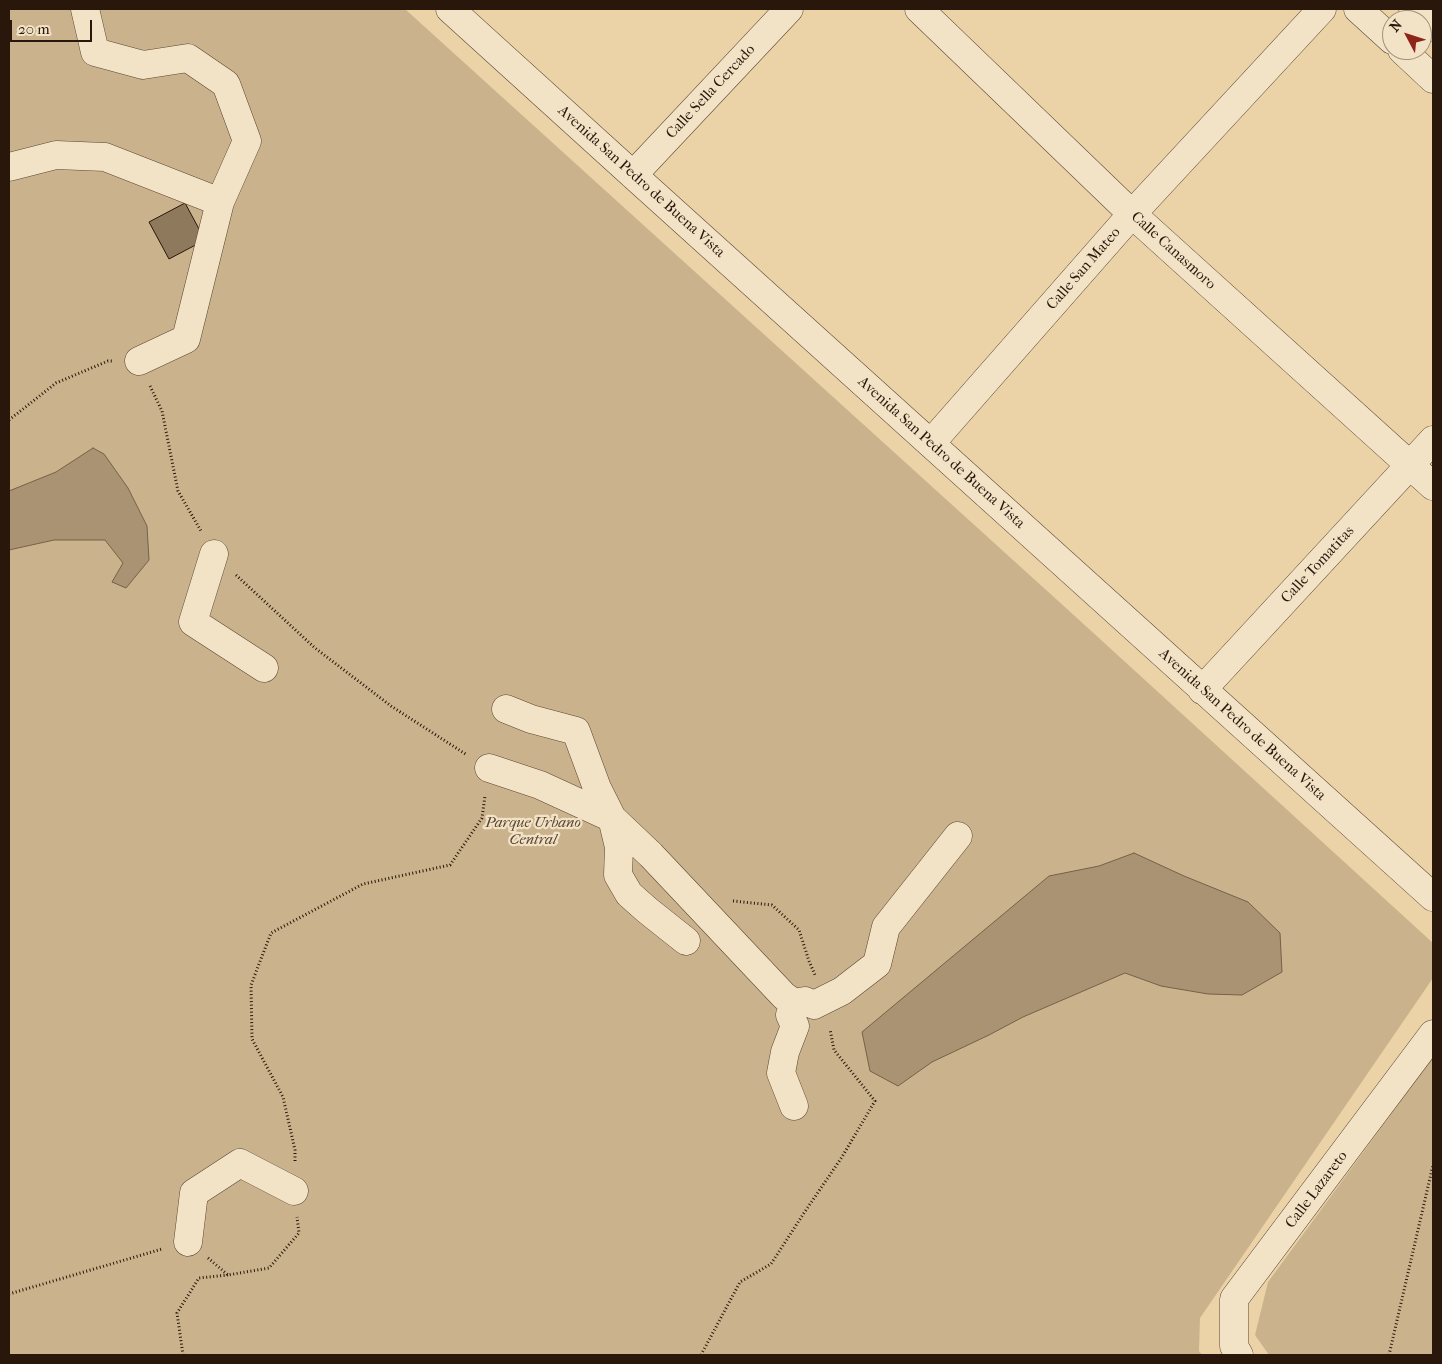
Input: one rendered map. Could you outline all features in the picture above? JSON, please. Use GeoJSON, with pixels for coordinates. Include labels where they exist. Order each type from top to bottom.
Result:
{"type":"FeatureCollection","features":[{"type":"Feature","properties":{"kind":"street"},"geometry":{"type":"LineString","coordinates":[[85,9],[95,52],[143,65],[188,58],[226,84],[247,141],[220,202],[186,339],[139,361]]}},
{"type":"Feature","properties":{"kind":"street","name":"Avenida San Pedro de Buena Vista"},"geometry":{"type":"LineString","coordinates":[[450,9],[1433,897]]}},
{"type":"Feature","properties":{"kind":"street","name":"Calle Sella Cercado"},"geometry":{"type":"LineString","coordinates":[[633,175],[789,9]]}},
{"type":"Feature","properties":{"kind":"street","name":"Calle Canasmoro"},"geometry":{"type":"LineString","coordinates":[[919,9],[1132,214],[1433,486]]}},
{"type":"Feature","properties":{"kind":"street","name":"Calle San Mateo"},"geometry":{"type":"LineString","coordinates":[[931,443],[1132,214],[1322,9]]}},
{"type":"Feature","properties":{"kind":"street"},"geometry":{"type":"LineString","coordinates":[[1358,9],[1382,31]]}},
{"type":"Feature","properties":{"kind":"street"},"geometry":{"type":"LineString","coordinates":[[1413,9],[1433,27]]}},
{"type":"Feature","properties":{"kind":"street"},"geometry":{"type":"LineString","coordinates":[[1413,60],[1433,79]]}},
{"type":"Feature","properties":{"kind":"street"},"geometry":{"type":"LineString","coordinates":[[9,167],[56,155],[105,157],[220,202]]}},
{"type":"Feature","properties":{"kind":"street","name":"Calle Tomatitas"},"geometry":{"type":"LineString","coordinates":[[1202,690],[1433,440]]}},
{"type":"Feature","properties":{"kind":"street"},"geometry":{"type":"LineString","coordinates":[[214,554],[194,622],[264,668]]}},
{"type":"Feature","properties":{"kind":"street"},"geometry":{"type":"LineString","coordinates":[[506,709],[531,719],[576,731],[597,788],[612,818],[619,848],[618,875],[629,894],[686,941]]}},
{"type":"Feature","properties":{"kind":"street"},"geometry":{"type":"LineString","coordinates":[[488,768],[540,785],[612,818],[651,855],[784,996],[794,1003],[805,1001],[814,1005],[842,991],[877,964],[886,927],[958,836]]}},
{"type":"Feature","properties":{"kind":"street"},"geometry":{"type":"LineString","coordinates":[[794,1003],[790,1015],[794,1026],[785,1052],[781,1073],[794,1106]]}},
{"type":"Feature","properties":{"kind":"street","name":"Calle Lazareto"},"geometry":{"type":"LineString","coordinates":[[1240,1355],[1234,1346],[1234,1299],[1433,1034]]}},
{"type":"Feature","properties":{"kind":"street"},"geometry":{"type":"LineString","coordinates":[[188,1242],[194,1193],[240,1163],[294,1191]]}},
{"type":"Feature","properties":{"kind":"path"},"geometry":{"type":"LineString","coordinates":[[9,420],[56,383],[108,361],[139,361],[162,411],[178,491],[214,554],[315,648],[391,706],[488,768],[482,818],[450,865],[363,884],[271,932],[251,985],[252,1039],[283,1096],[295,1150],[294,1191],[299,1233],[270,1268],[199,1278],[177,1313],[182,1355]]}},
{"type":"Feature","properties":{"kind":"path"},"geometry":{"type":"LineString","coordinates":[[1389,1355],[1433,1165]]}},
{"type":"Feature","properties":{"kind":"path"},"geometry":{"type":"LineString","coordinates":[[9,1294],[188,1242],[228,1274]]}},
{"type":"Feature","properties":{"kind":"green space","name":"Parque Urbano Central"},"geometry":{"type":"Polygon","coordinates":[[[9,9],[405,9],[1433,943],[1433,978],[1200,1318],[1199,1351],[1202,1355],[9,1355],[9,9]]]}},
{"type":"Feature","properties":{"kind":"green space"},"geometry":{"type":"Polygon","coordinates":[[[1433,1057],[1433,1355],[1269,1355],[1255,1335],[1268,1282],[1433,1057]]]}},
{"type":"Feature","properties":{"kind":"shaded area"},"geometry":{"type":"Polygon","coordinates":[[[93,448],[104,454],[128,488],[147,526],[149,560],[126,588],[112,582],[123,563],[105,540],[54,540],[9,550],[9,491],[56,472],[93,448]]]}},
{"type":"Feature","properties":{"kind":"shaded area"},"geometry":{"type":"Polygon","coordinates":[[[1134,853],[1248,902],[1280,933],[1282,972],[1242,995],[1208,994],[1161,986],[1125,973],[1023,1017],[932,1062],[898,1086],[870,1071],[862,1032],[1049,876],[1099,866],[1134,853]]]}},
{"type":"Feature","properties":{"kind":"building"},"geometry":{"type":"Polygon","coordinates":[[[185,203],[205,240],[169,259],[149,222],[185,203]]]}}]}
